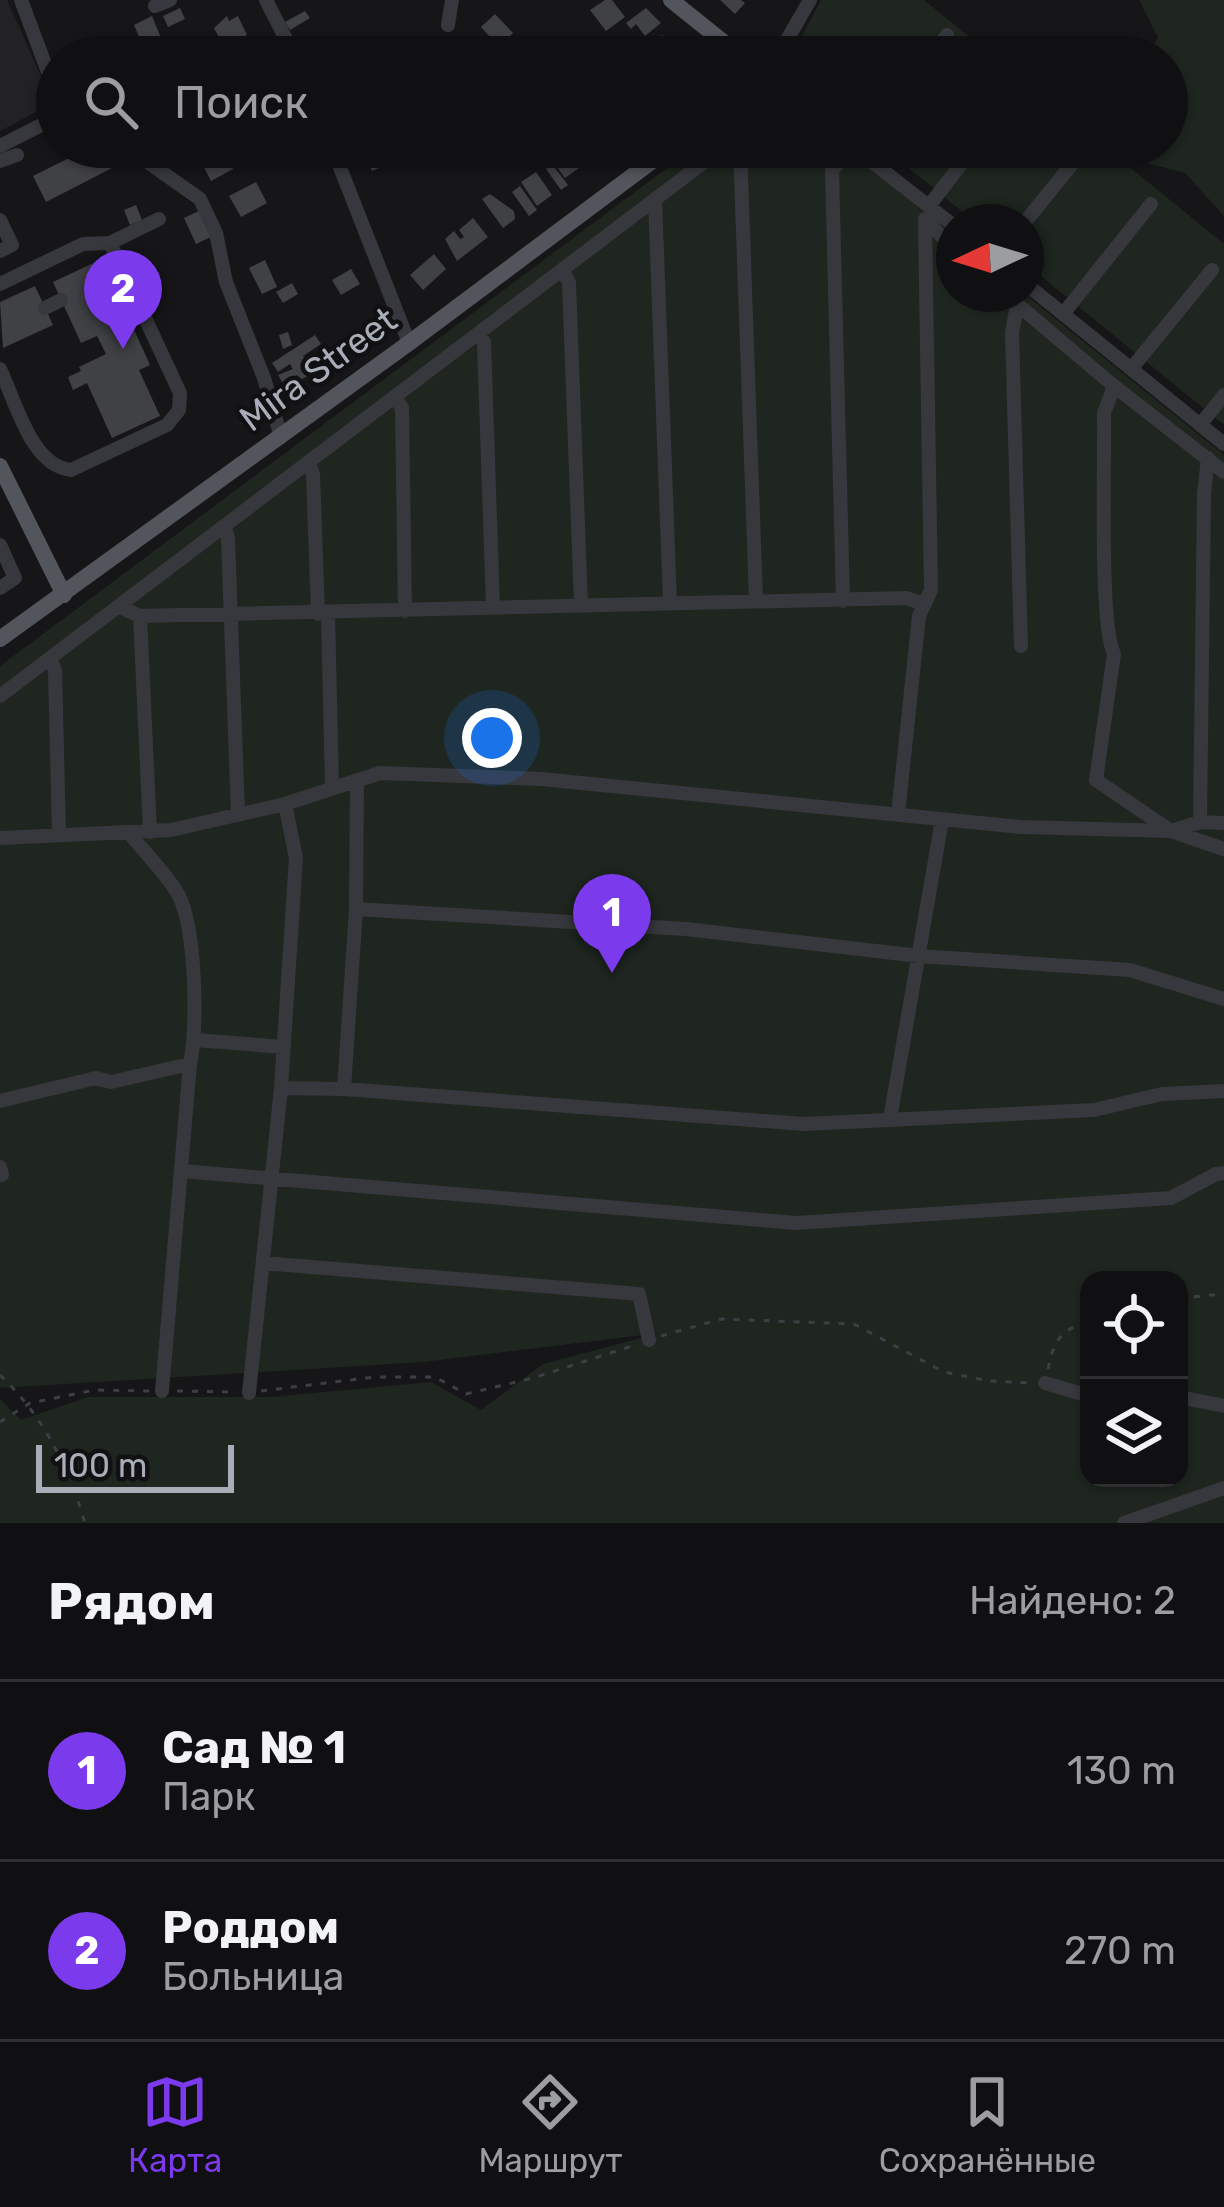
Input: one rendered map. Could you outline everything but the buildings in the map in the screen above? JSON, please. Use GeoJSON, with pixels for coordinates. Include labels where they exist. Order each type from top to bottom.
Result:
{"type":"FeatureCollection","features":[{"type":"Feature","properties":{"kind":"main road"},"geometry":{"type":"LineString","coordinates":[[671,0],[716,36]]}},
{"type":"Feature","properties":{"kind":"main road","name":"Mira Street"},"geometry":{"type":"LineString","coordinates":[[0,639],[643,168]]}},
{"type":"Feature","properties":{"kind":"main road"},"geometry":{"type":"LineString","coordinates":[[2,477],[64,595]]}},
{"type":"Feature","properties":{"kind":"street"},"geometry":{"type":"LineString","coordinates":[[22,0],[36,38]]}},
{"type":"Feature","properties":{"kind":"street"},"geometry":{"type":"LineString","coordinates":[[154,6],[170,0]]}},
{"type":"Feature","properties":{"kind":"street"},"geometry":{"type":"LineString","coordinates":[[266,0],[284,36]]}},
{"type":"Feature","properties":{"kind":"street"},"geometry":{"type":"LineString","coordinates":[[448,26],[452,0]]}},
{"type":"Feature","properties":{"kind":"street"},"geometry":{"type":"LineString","coordinates":[[789,36],[810,0]]}},
{"type":"Feature","properties":{"kind":"street"},"geometry":{"type":"LineString","coordinates":[[0,146],[36,128]]}},
{"type":"Feature","properties":{"kind":"street"},"geometry":{"type":"LineString","coordinates":[[0,161],[17,155]]}},
{"type":"Feature","properties":{"kind":"street"},"geometry":{"type":"LineString","coordinates":[[155,168],[200,199],[216,233],[226,282],[264,378],[280,436]]}},
{"type":"Feature","properties":{"kind":"street"},"geometry":{"type":"LineString","coordinates":[[340,168],[410,343]]}},
{"type":"Feature","properties":{"kind":"street"},"geometry":{"type":"LineString","coordinates":[[0,696],[697,168]]}},
{"type":"Feature","properties":{"kind":"street"},"geometry":{"type":"LineString","coordinates":[[741,168],[756,601]]}},
{"type":"Feature","properties":{"kind":"street"},"geometry":{"type":"LineString","coordinates":[[835,168],[843,601]]}},
{"type":"Feature","properties":{"kind":"street"},"geometry":{"type":"LineString","coordinates":[[881,168],[936,211]]}},
{"type":"Feature","properties":{"kind":"street"},"geometry":{"type":"LineString","coordinates":[[898,814],[919,616],[931,590],[925,224],[927,204],[957,168]]}},
{"type":"Feature","properties":{"kind":"street"},"geometry":{"type":"LineString","coordinates":[[1040,204],[1069,168]]}},
{"type":"Feature","properties":{"kind":"street"},"geometry":{"type":"LineString","coordinates":[[656,199],[670,603]]}},
{"type":"Feature","properties":{"kind":"street"},"geometry":{"type":"LineString","coordinates":[[1063,314],[1151,204]]}},
{"type":"Feature","properties":{"kind":"street"},"geometry":{"type":"LineString","coordinates":[[0,284],[83,244],[110,243],[159,219]]}},
{"type":"Feature","properties":{"kind":"street"},"geometry":{"type":"LineString","coordinates":[[0,220],[12,245],[0,251]]}},
{"type":"Feature","properties":{"kind":"street"},"geometry":{"type":"LineString","coordinates":[[925,224],[936,233]]}},
{"type":"Feature","properties":{"kind":"street"},"geometry":{"type":"LineString","coordinates":[[0,369],[43,458],[56,468],[71,470],[167,425],[178,410],[180,393],[110,243]]}},
{"type":"Feature","properties":{"kind":"street"},"geometry":{"type":"LineString","coordinates":[[562,270],[569,283],[580,605]]}},
{"type":"Feature","properties":{"kind":"street"},"geometry":{"type":"LineString","coordinates":[[1131,369],[1212,270]]}},
{"type":"Feature","properties":{"kind":"street"},"geometry":{"type":"LineString","coordinates":[[1044,299],[1224,444]]}},
{"type":"Feature","properties":{"kind":"street"},"geometry":{"type":"LineString","coordinates":[[45,308],[62,300]]}},
{"type":"Feature","properties":{"kind":"street"},"geometry":{"type":"LineString","coordinates":[[1011,312],[1021,646]]}},
{"type":"Feature","properties":{"kind":"street"},"geometry":{"type":"LineString","coordinates":[[1026,312],[1224,472]]}},
{"type":"Feature","properties":{"kind":"street"},"geometry":{"type":"LineString","coordinates":[[478,334],[484,342],[493,608]]}},
{"type":"Feature","properties":{"kind":"street"},"geometry":{"type":"LineString","coordinates":[[1114,386],[1104,412],[1108,611],[1114,654],[1096,780],[1171,831],[1224,849]]}},
{"type":"Feature","properties":{"kind":"street"},"geometry":{"type":"LineString","coordinates":[[1200,424],[1224,394]]}},
{"type":"Feature","properties":{"kind":"street"},"geometry":{"type":"LineString","coordinates":[[394,398],[401,408],[405,611]]}},
{"type":"Feature","properties":{"kind":"street"},"geometry":{"type":"LineString","coordinates":[[1200,822],[1208,458]]}},
{"type":"Feature","properties":{"kind":"street"},"geometry":{"type":"LineString","coordinates":[[309,463],[332,788]]}},
{"type":"Feature","properties":{"kind":"street"},"geometry":{"type":"LineString","coordinates":[[225,527],[238,815]]}},
{"type":"Feature","properties":{"kind":"street"},"geometry":{"type":"LineString","coordinates":[[0,544],[16,578],[0,588]]}},
{"type":"Feature","properties":{"kind":"street"},"geometry":{"type":"LineString","coordinates":[[120,607],[140,616],[906,598],[925,604]]}},
{"type":"Feature","properties":{"kind":"street"},"geometry":{"type":"LineString","coordinates":[[140,616],[150,832]]}},
{"type":"Feature","properties":{"kind":"street"},"geometry":{"type":"LineString","coordinates":[[50,659],[55,670],[59,834]]}},
{"type":"Feature","properties":{"kind":"street"},"geometry":{"type":"LineString","coordinates":[[0,838],[150,832],[285,804],[380,773],[541,779],[942,820],[1171,831],[1200,822],[1224,823]]}},
{"type":"Feature","properties":{"kind":"street"},"geometry":{"type":"LineString","coordinates":[[344,1089],[356,910],[357,780]]}},
{"type":"Feature","properties":{"kind":"street"},"geometry":{"type":"LineString","coordinates":[[249,1393],[281,1088],[296,858],[285,804]]}},
{"type":"Feature","properties":{"kind":"street"},"geometry":{"type":"LineString","coordinates":[[890,1120],[942,820]]}},
{"type":"Feature","properties":{"kind":"street"},"geometry":{"type":"LineString","coordinates":[[130,834],[180,897],[195,986],[195,1040],[162,1391]]}},
{"type":"Feature","properties":{"kind":"street"},"geometry":{"type":"LineString","coordinates":[[356,910],[686,929],[919,956],[1130,970],[1224,999]]}},
{"type":"Feature","properties":{"kind":"street"},"geometry":{"type":"LineString","coordinates":[[195,1040],[284,1047]]}},
{"type":"Feature","properties":{"kind":"street"},"geometry":{"type":"LineString","coordinates":[[0,1101],[96,1078],[110,1082],[190,1064]]}},
{"type":"Feature","properties":{"kind":"street"},"geometry":{"type":"LineString","coordinates":[[281,1088],[804,1124],[1094,1110],[1162,1094],[1224,1091]]}},
{"type":"Feature","properties":{"kind":"street"},"geometry":{"type":"LineString","coordinates":[[182,1171],[796,1223],[1171,1198],[1224,1174]]}},
{"type":"Feature","properties":{"kind":"street"},"geometry":{"type":"LineString","coordinates":[[263,1263],[639,1294],[649,1340]]}},
{"type":"Feature","properties":{"kind":"street"},"geometry":{"type":"LineString","coordinates":[[1046,1384],[1080,1393]]}},
{"type":"Feature","properties":{"kind":"street"},"geometry":{"type":"LineString","coordinates":[[1188,1398],[1224,1406]]}},
{"type":"Feature","properties":{"kind":"street"},"geometry":{"type":"LineString","coordinates":[[1124,1523],[1224,1487]]}},
{"type":"Feature","properties":{"kind":"path"},"geometry":{"type":"LineString","coordinates":[[1188,1297],[1224,1294]]}},
{"type":"Feature","properties":{"kind":"path"},"geometry":{"type":"LineString","coordinates":[[0,1422],[29,1403],[95,1390],[249,1393],[375,1377],[435,1377],[466,1394],[721,1319],[854,1324],[944,1372],[989,1381],[1046,1384],[1054,1342],[1069,1327],[1080,1324]]}},
{"type":"Feature","properties":{"kind":"path"},"geometry":{"type":"LineString","coordinates":[[0,1375],[29,1403],[70,1473],[85,1523]]}},
{"type":"Feature","properties":{"kind":"shaded area"},"geometry":{"type":"Polygon","coordinates":[[[0,0],[7,0],[36,65],[36,112],[0,131],[0,0]]]}},
{"type":"Feature","properties":{"kind":"shaded area"},"geometry":{"type":"Polygon","coordinates":[[[821,0],[924,0],[968,36],[802,36],[821,0]]]}},
{"type":"Feature","properties":{"kind":"shaded area"},"geometry":{"type":"Polygon","coordinates":[[[1139,0],[1224,0],[1224,216],[1185,173],[1166,168],[1188,168],[1188,36],[1157,36],[1139,0]]]}},
{"type":"Feature","properties":{"kind":"shaded area"},"geometry":{"type":"Polygon","coordinates":[[[667,168],[870,168],[936,221],[936,312],[1044,309],[1224,455],[1224,1523],[0,1523],[0,1399],[21,1420],[88,1397],[271,1397],[431,1382],[481,1410],[543,1364],[660,1333],[423,1362],[0,1388],[0,666],[667,168]]]}},
{"type":"Feature","properties":{"kind":"shaded area"},"geometry":{"type":"Polygon","coordinates":[[[909,168],[1131,168],[1224,244],[1224,425],[1044,279],[1044,204],[953,204],[909,168]]]}},
{"type":"Feature","properties":{"kind":"place","name":"Роддом"},"geometry":{"type":"Point","coordinates":[123,349]}},
{"type":"Feature","properties":{"kind":"place","name":"Сад № 1"},"geometry":{"type":"Point","coordinates":[612,973]}}]}
